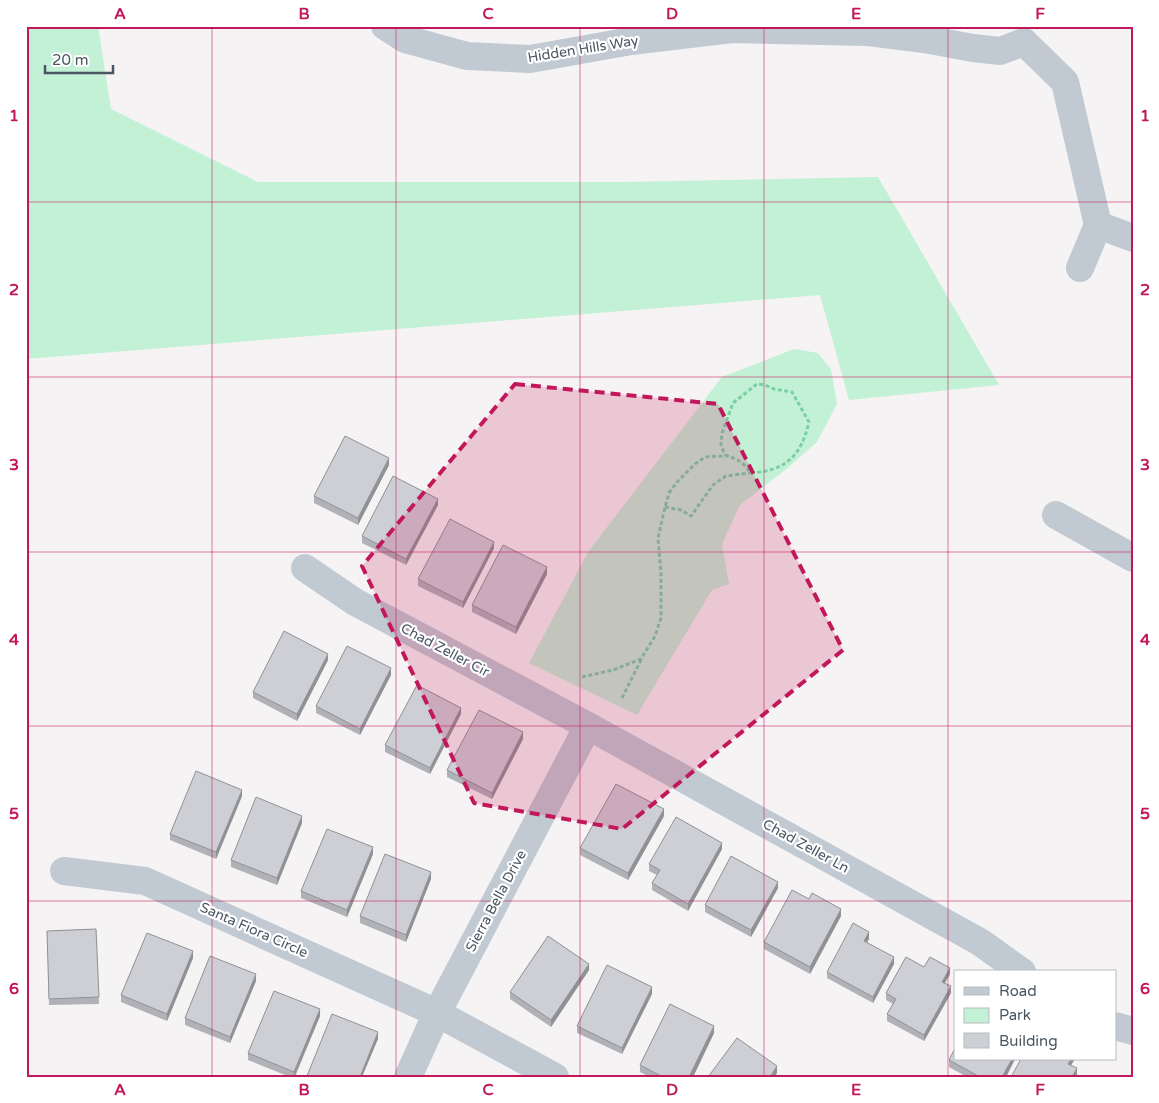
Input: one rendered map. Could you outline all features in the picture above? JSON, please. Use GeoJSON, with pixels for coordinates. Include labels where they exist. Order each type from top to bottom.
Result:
{"type":"FeatureCollection","features":[{"type":"Feature","properties":{"kind":"street","name":"Hidden Hills Way"},"geometry":{"type":"LineString","coordinates":[[385,26],[405,39],[467,56],[530,59],[631,41],[732,29],[868,32],[1000,51],[1030,34]]}},
{"type":"Feature","properties":{"kind":"street"},"geometry":{"type":"LineString","coordinates":[[1030,34],[1065,82],[1098,225],[1080,268]]}},
{"type":"Feature","properties":{"kind":"street"},"geometry":{"type":"LineString","coordinates":[[1098,225],[1133,238]]}},
{"type":"Feature","properties":{"kind":"street"},"geometry":{"type":"LineString","coordinates":[[1056,515],[1133,558]]}},
{"type":"Feature","properties":{"kind":"street","name":"Chad Zeller Cir"},"geometry":{"type":"LineString","coordinates":[[306,568],[355,602],[588,726]]}},
{"type":"Feature","properties":{"kind":"street","name":"Chad Zeller Ln"},"geometry":{"type":"LineString","coordinates":[[588,726],[980,942],[1019,970]]}},
{"type":"Feature","properties":{"kind":"street","name":"Sierra Bella Drive"},"geometry":{"type":"LineString","coordinates":[[408,1077],[436,1012],[588,726]]}},
{"type":"Feature","properties":{"kind":"street","name":"Santa Fiora Circle"},"geometry":{"type":"LineString","coordinates":[[64,871],[145,881],[436,1012],[555,1077]]}},
{"type":"Feature","properties":{"kind":"street"},"geometry":{"type":"LineString","coordinates":[[1116,1026],[1133,1031]]}},
{"type":"Feature","properties":{"kind":"path"},"geometry":{"type":"LineString","coordinates":[[664,507],[681,510],[691,516],[713,485],[726,476],[763,472],[778,468],[791,459],[806,436],[809,422],[792,392],[757,384],[733,402],[722,433],[721,445],[725,455]]}},
{"type":"Feature","properties":{"kind":"path"},"geometry":{"type":"LineString","coordinates":[[622,698],[641,659],[655,636],[661,618],[661,573],[658,538],[664,507],[669,493],[695,464],[705,457],[725,455],[735,458],[746,465],[750,473]]}},
{"type":"Feature","properties":{"kind":"path"},"geometry":{"type":"LineString","coordinates":[[582,677],[614,670],[641,659]]}},
{"type":"Feature","properties":{"kind":"highlighted area"},"geometry":{"type":"Polygon","coordinates":[[[515,384],[718,404],[843,650],[622,829],[474,803],[362,566],[515,384]]]}},
{"type":"Feature","properties":{"kind":"green space"},"geometry":{"type":"Polygon","coordinates":[[[26,26],[98,26],[111,109],[258,182],[625,182],[878,177],[999,385],[849,400],[820,295],[26,359],[26,26]]]}},
{"type":"Feature","properties":{"kind":"green space"},"geometry":{"type":"Polygon","coordinates":[[[794,349],[818,353],[831,369],[837,404],[817,442],[784,471],[740,505],[722,544],[729,584],[712,590],[637,715],[529,663],[588,552],[722,377],[794,349]]]}},
{"type":"Feature","properties":{"kind":"building"},"geometry":{"type":"Polygon","coordinates":[[[345,436],[389,458],[358,518],[314,496],[345,436]]]}},
{"type":"Feature","properties":{"kind":"building"},"geometry":{"type":"Polygon","coordinates":[[[393,476],[438,499],[406,559],[362,536],[393,476]]]}},
{"type":"Feature","properties":{"kind":"building"},"geometry":{"type":"Polygon","coordinates":[[[450,519],[494,542],[463,602],[418,579],[450,519]]]}},
{"type":"Feature","properties":{"kind":"building"},"geometry":{"type":"Polygon","coordinates":[[[503,545],[547,567],[516,627],[472,605],[503,545]]]}},
{"type":"Feature","properties":{"kind":"building"},"geometry":{"type":"Polygon","coordinates":[[[284,631],[328,654],[297,714],[253,692],[284,631]]]}},
{"type":"Feature","properties":{"kind":"building"},"geometry":{"type":"Polygon","coordinates":[[[347,646],[391,668],[360,729],[316,706],[347,646]]]}},
{"type":"Feature","properties":{"kind":"building"},"geometry":{"type":"Polygon","coordinates":[[[417,685],[461,708],[430,768],[385,745],[417,685]]]}},
{"type":"Feature","properties":{"kind":"building"},"geometry":{"type":"Polygon","coordinates":[[[479,710],[523,732],[492,793],[447,770],[479,710]]]}},
{"type":"Feature","properties":{"kind":"building"},"geometry":{"type":"Polygon","coordinates":[[[196,771],[242,790],[216,852],[170,834],[196,771]]]}},
{"type":"Feature","properties":{"kind":"building"},"geometry":{"type":"Polygon","coordinates":[[[616,784],[664,809],[628,873],[580,848],[616,784]]]}},
{"type":"Feature","properties":{"kind":"building"},"geometry":{"type":"Polygon","coordinates":[[[256,797],[302,816],[277,878],[231,860],[256,797]]]}},
{"type":"Feature","properties":{"kind":"building"},"geometry":{"type":"Polygon","coordinates":[[[676,817],[722,843],[688,904],[652,883],[660,870],[649,864],[676,817]]]}},
{"type":"Feature","properties":{"kind":"building"},"geometry":{"type":"Polygon","coordinates":[[[327,829],[373,847],[347,910],[301,891],[327,829]]]}},
{"type":"Feature","properties":{"kind":"building"},"geometry":{"type":"Polygon","coordinates":[[[385,854],[431,872],[406,935],[360,916],[385,854]]]}},
{"type":"Feature","properties":{"kind":"building"},"geometry":{"type":"Polygon","coordinates":[[[731,856],[778,882],[751,930],[705,905],[731,856]]]}},
{"type":"Feature","properties":{"kind":"building"},"geometry":{"type":"Polygon","coordinates":[[[792,890],[809,899],[812,893],[841,909],[810,967],[764,942],[792,890]]]}},
{"type":"Feature","properties":{"kind":"building"},"geometry":{"type":"Polygon","coordinates":[[[853,923],[869,932],[864,941],[894,957],[873,997],[827,972],[853,923]]]}},
{"type":"Feature","properties":{"kind":"building"},"geometry":{"type":"Polygon","coordinates":[[[96,929],[99,997],[49,999],[47,931],[96,929]]]}},
{"type":"Feature","properties":{"kind":"building"},"geometry":{"type":"Polygon","coordinates":[[[147,933],[193,951],[167,1014],[121,995],[147,933]]]}},
{"type":"Feature","properties":{"kind":"building"},"geometry":{"type":"Polygon","coordinates":[[[548,936],[589,964],[551,1020],[510,992],[548,936]]]}},
{"type":"Feature","properties":{"kind":"building"},"geometry":{"type":"Polygon","coordinates":[[[210,956],[256,974],[230,1037],[185,1018],[210,956]]]}},
{"type":"Feature","properties":{"kind":"building"},"geometry":{"type":"Polygon","coordinates":[[[906,957],[924,967],[930,957],[950,968],[942,982],[951,986],[924,1035],[887,1014],[896,999],[886,993],[906,957]]]}},
{"type":"Feature","properties":{"kind":"building"},"geometry":{"type":"Polygon","coordinates":[[[607,965],[652,987],[622,1048],[577,1026],[607,965]]]}},
{"type":"Feature","properties":{"kind":"building"},"geometry":{"type":"Polygon","coordinates":[[[274,991],[320,1009],[294,1072],[248,1053],[274,991]]]}},
{"type":"Feature","properties":{"kind":"building"},"geometry":{"type":"Polygon","coordinates":[[[670,1004],[714,1026],[689,1077],[663,1077],[640,1065],[670,1004]]]}},
{"type":"Feature","properties":{"kind":"building"},"geometry":{"type":"Polygon","coordinates":[[[332,1014],[378,1032],[360,1077],[307,1076],[332,1014]]]}},
{"type":"Feature","properties":{"kind":"building"},"geometry":{"type":"Polygon","coordinates":[[[737,1038],[777,1066],[770,1077],[708,1077],[737,1038]]]}},
{"type":"Feature","properties":{"kind":"building"},"geometry":{"type":"Polygon","coordinates":[[[954,1050],[954,1060],[1011,1060],[1002,1077],[980,1077],[949,1060],[954,1050]]]}},
{"type":"Feature","properties":{"kind":"building"},"geometry":{"type":"Polygon","coordinates":[[[1020,1060],[1070,1060],[1068,1064],[1077,1068],[1072,1077],[1011,1077],[1020,1060]]]}}]}
